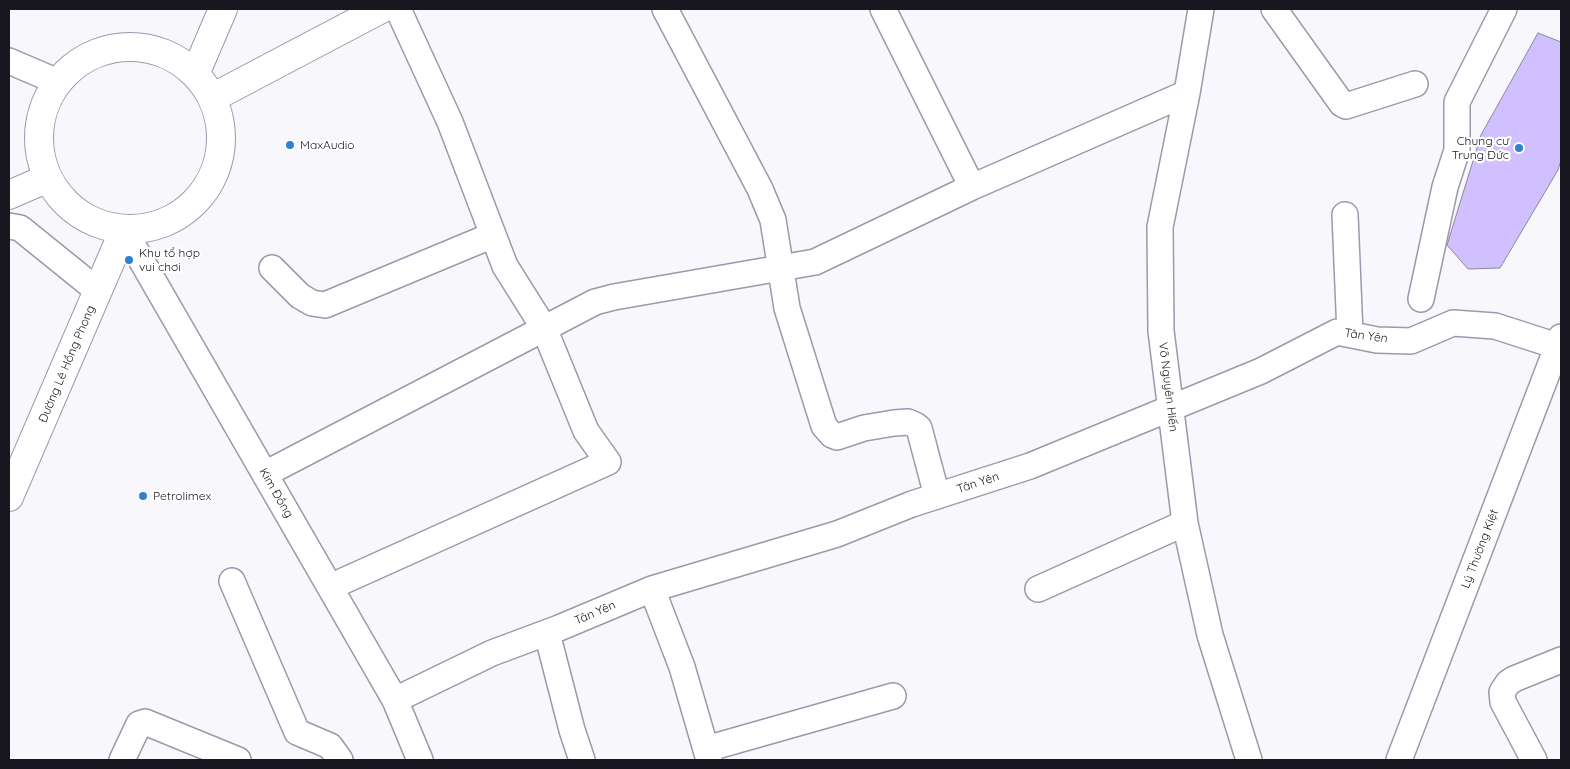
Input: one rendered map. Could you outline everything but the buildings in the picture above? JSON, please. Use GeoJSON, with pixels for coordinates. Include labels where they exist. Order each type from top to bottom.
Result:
{"type":"FeatureCollection","features":[{"type":"Feature","properties":{"kind":"main road"},"geometry":{"type":"LineString","coordinates":[[196,72],[223,9]]}},
{"type":"Feature","properties":{"kind":"main road"},"geometry":{"type":"LineString","coordinates":[[212,98],[381,9]]}},
{"type":"Feature","properties":{"kind":"main road"},"geometry":{"type":"LineString","coordinates":[[121,46],[158,50],[196,72],[207,87],[219,116],[221,149],[211,181],[190,207],[161,224],[124,230],[88,219],[64,202],[48,178],[39,145],[42,112],[58,82],[85,57],[121,46]]}},
{"type":"Feature","properties":{"kind":"main road"},"geometry":{"type":"LineString","coordinates":[[9,195],[48,178]]}},
{"type":"Feature","properties":{"kind":"main road","name":"Đường Lê Hồng Phong"},"geometry":{"type":"LineString","coordinates":[[9,497],[124,230]]}},
{"type":"Feature","properties":{"kind":"street"},"geometry":{"type":"LineString","coordinates":[[330,587],[608,462],[586,431],[544,328],[505,266],[450,122],[398,9]]}},
{"type":"Feature","properties":{"kind":"street"},"geometry":{"type":"LineString","coordinates":[[665,9],[760,190],[773,220],[779,268],[787,308],[824,426],[832,435],[837,437],[864,428],[908,422],[915,425],[919,428],[937,496]]}},
{"type":"Feature","properties":{"kind":"street"},"geometry":{"type":"LineString","coordinates":[[883,9],[972,186]]}},
{"type":"Feature","properties":{"kind":"street","name":"Võ Nguyên Hiến"},"geometry":{"type":"LineString","coordinates":[[1200,9],[1187,93],[1160,227],[1161,331],[1186,523],[1210,635],[1249,760]]}},
{"type":"Feature","properties":{"kind":"street"},"geometry":{"type":"LineString","coordinates":[[1274,9],[1342,104],[1346,106],[1415,84]]}},
{"type":"Feature","properties":{"kind":"street"},"geometry":{"type":"LineString","coordinates":[[1421,299],[1444,187],[1457,150],[1457,102],[1504,9]]}},
{"type":"Feature","properties":{"kind":"street"},"geometry":{"type":"LineString","coordinates":[[9,61],[58,82]]}},
{"type":"Feature","properties":{"kind":"street"},"geometry":{"type":"LineString","coordinates":[[265,474],[595,302],[614,297],[815,262],[972,186],[1187,93]]}},
{"type":"Feature","properties":{"kind":"street"},"geometry":{"type":"LineString","coordinates":[[1345,214],[1350,334]]}},
{"type":"Feature","properties":{"kind":"street"},"geometry":{"type":"LineString","coordinates":[[9,226],[20,228],[98,291]]}},
{"type":"Feature","properties":{"kind":"street","name":"Kim Đồng"},"geometry":{"type":"LineString","coordinates":[[124,230],[395,700],[420,760]]}},
{"type":"Feature","properties":{"kind":"street"},"geometry":{"type":"LineString","coordinates":[[272,268],[300,296],[312,303],[325,305],[493,235]]}},
{"type":"Feature","properties":{"kind":"street","name":"Tân Yên"},"geometry":{"type":"LineString","coordinates":[[395,700],[492,653],[547,633],[652,589],[837,534],[912,504],[1030,466],[1261,371],[1337,332],[1377,340],[1411,340],[1453,322],[1495,326],[1560,344]]}},
{"type":"Feature","properties":{"kind":"street","name":"Lý Thường Kiệt"},"geometry":{"type":"LineString","coordinates":[[1399,760],[1560,344]]}},
{"type":"Feature","properties":{"kind":"street"},"geometry":{"type":"LineString","coordinates":[[1038,589],[1186,523]]}},
{"type":"Feature","properties":{"kind":"street"},"geometry":{"type":"LineString","coordinates":[[232,581],[297,732],[330,746],[340,760]]}},
{"type":"Feature","properties":{"kind":"street"},"geometry":{"type":"LineString","coordinates":[[652,589],[682,667],[707,755],[893,696]]}},
{"type":"Feature","properties":{"kind":"street"},"geometry":{"type":"LineString","coordinates":[[547,633],[572,730],[582,760]]}},
{"type":"Feature","properties":{"kind":"street"},"geometry":{"type":"LineString","coordinates":[[1534,760],[1502,702],[1502,692],[1508,683],[1514,679],[1561,660]]}},
{"type":"Feature","properties":{"kind":"street"},"geometry":{"type":"LineString","coordinates":[[122,760],[139,724],[145,722],[238,760]]}},
{"type":"Feature","properties":{"kind":"place","name":"MaxAudio"},"geometry":{"type":"Point","coordinates":[290,145]}},
{"type":"Feature","properties":{"kind":"place","name":"Chung cư Trung Đức"},"geometry":{"type":"Point","coordinates":[1519,148]}},
{"type":"Feature","properties":{"kind":"place","name":"Khu tổ hợp vui chơi"},"geometry":{"type":"Point","coordinates":[129,260]}},
{"type":"Feature","properties":{"kind":"place","name":"Petrolimex"},"geometry":{"type":"Point","coordinates":[143,496]}}]}
